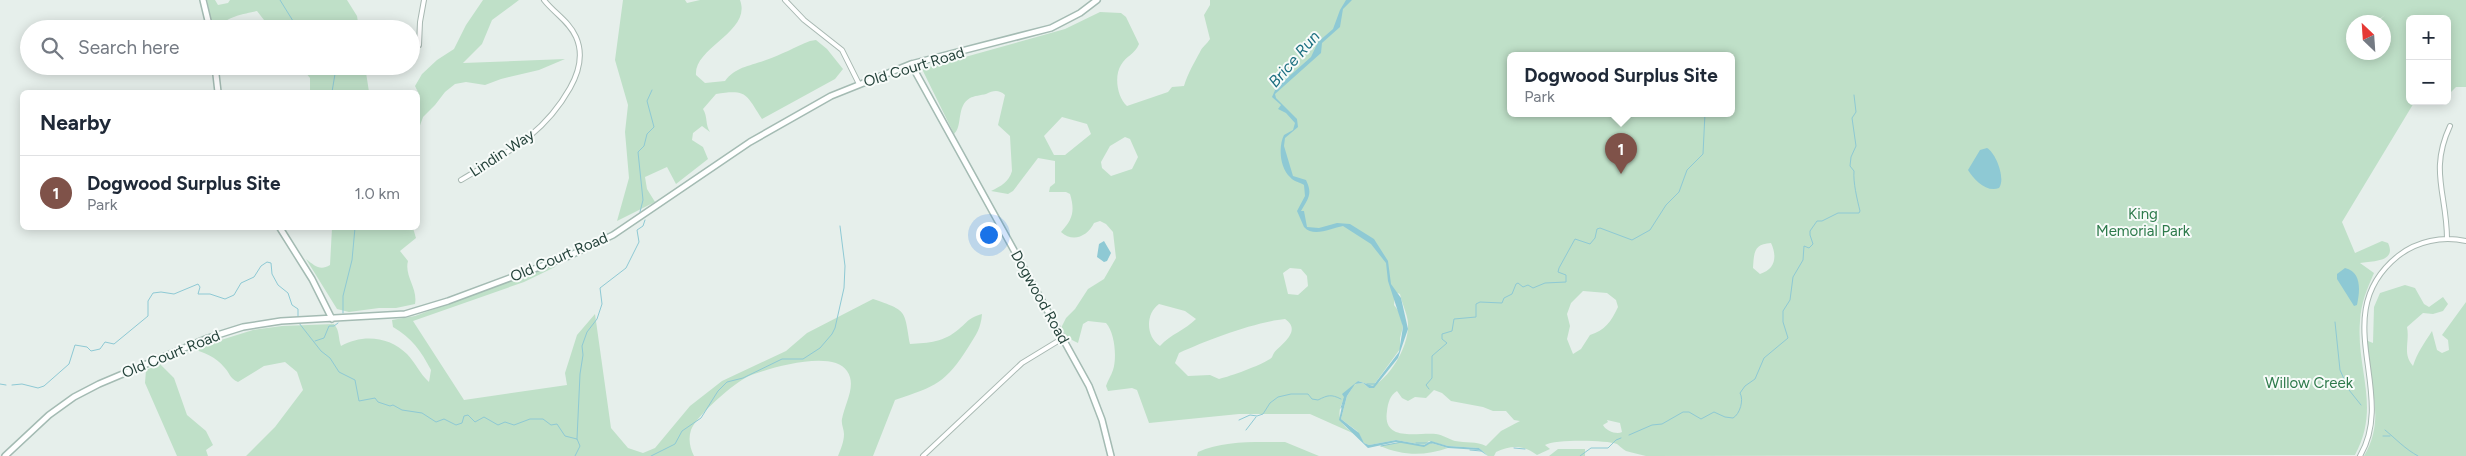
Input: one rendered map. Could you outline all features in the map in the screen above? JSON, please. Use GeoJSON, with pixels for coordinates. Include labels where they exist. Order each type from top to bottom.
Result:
{"type":"FeatureCollection","features":[{"type":"Feature","properties":{"kind":"main road"},"geometry":{"type":"LineString","coordinates":[[203,0],[208,20]]}},
{"type":"Feature","properties":{"kind":"main road","name":"Old Court Road"},"geometry":{"type":"LineString","coordinates":[[5,456],[49,415],[74,397],[208,338],[243,327],[281,321],[392,316],[428,308],[584,250],[629,225],[760,136],[810,107],[859,84],[911,64],[1051,28],[1066,22],[1097,0]]}},
{"type":"Feature","properties":{"kind":"main road","name":"Dogwood Road"},"geometry":{"type":"LineString","coordinates":[[911,64],[1063,338],[1099,410],[1112,456]]}},
{"type":"Feature","properties":{"kind":"main road"},"geometry":{"type":"LineString","coordinates":[[216,75],[218,90]]}},
{"type":"Feature","properties":{"kind":"main road"},"geometry":{"type":"LineString","coordinates":[[281,230],[312,279],[332,319]]}},
{"type":"Feature","properties":{"kind":"street"},"geometry":{"type":"LineString","coordinates":[[420,22],[424,0]]}},
{"type":"Feature","properties":{"kind":"street","name":"Lindin Way"},"geometry":{"type":"LineString","coordinates":[[461,180],[536,132],[559,108],[576,77],[580,58],[576,36],[568,24],[544,0]]}},
{"type":"Feature","properties":{"kind":"street"},"geometry":{"type":"LineString","coordinates":[[786,0],[804,20],[842,50],[859,84]]}},
{"type":"Feature","properties":{"kind":"street"},"geometry":{"type":"LineString","coordinates":[[2446,239],[2446,213],[2440,186],[2438,164],[2443,142],[2450,126]]}},
{"type":"Feature","properties":{"kind":"street"},"geometry":{"type":"LineString","coordinates":[[2360,456],[2369,438],[2373,416],[2364,342],[2366,308],[2372,288],[2383,270],[2401,254],[2420,244],[2446,239],[2466,241]]}},
{"type":"Feature","properties":{"kind":"street"},"geometry":{"type":"LineString","coordinates":[[923,456],[1022,363],[1063,338]]}},
{"type":"Feature","properties":{"kind":"green space"},"geometry":{"type":"Polygon","coordinates":[[[207,0],[215,0],[218,5],[228,3],[230,0],[347,0],[358,20],[264,20],[257,11],[228,20],[211,20],[207,0]]]}},
{"type":"Feature","properties":{"kind":"green space"},"geometry":{"type":"Polygon","coordinates":[[[483,0],[519,0],[492,20],[482,44],[463,63],[565,59],[539,70],[485,85],[466,82],[455,84],[445,92],[423,117],[420,125],[420,90],[417,90],[415,86],[422,74],[437,60],[454,49],[466,25],[483,0]]]}},
{"type":"Feature","properties":{"kind":"green space"},"geometry":{"type":"Polygon","coordinates":[[[623,0],[685,0],[687,3],[700,0],[740,0],[741,11],[738,21],[712,47],[698,65],[696,75],[705,83],[725,81],[738,70],[816,40],[827,49],[843,69],[835,79],[762,119],[749,99],[740,93],[716,94],[703,109],[710,132],[702,126],[693,133],[692,140],[703,147],[708,159],[676,184],[667,167],[645,177],[647,189],[655,202],[617,221],[629,178],[625,132],[628,105],[615,60],[623,0]]]}},
{"type":"Feature","properties":{"kind":"green space"},"geometry":{"type":"Polygon","coordinates":[[[1210,0],[2466,0],[2466,87],[2456,87],[2451,92],[2451,15],[2406,15],[2406,105],[2413,105],[2342,222],[2355,253],[2382,241],[2388,243],[2390,249],[2387,257],[2377,261],[2360,263],[2374,273],[2365,296],[2361,314],[2361,356],[2367,404],[2363,437],[2355,455],[1646,456],[1626,451],[1617,444],[1581,441],[1551,443],[1545,445],[1550,449],[1537,455],[1527,449],[1512,447],[1496,452],[1494,456],[1488,456],[1479,448],[1448,446],[1429,441],[1424,445],[1396,440],[1369,445],[1364,443],[1357,431],[1341,419],[1347,396],[1353,387],[1342,403],[1340,416],[1342,423],[1357,435],[1310,414],[1239,414],[1149,423],[1137,390],[1132,388],[1108,391],[1106,386],[1113,370],[1115,352],[1113,339],[1106,323],[1088,321],[1083,324],[1078,343],[1068,338],[1061,328],[1066,318],[1075,309],[1088,289],[1104,279],[1116,258],[1113,232],[1106,224],[1100,221],[1094,223],[1088,231],[1080,236],[1070,237],[1061,232],[1068,223],[1073,210],[1070,194],[1066,192],[1049,192],[1050,187],[1055,183],[1055,161],[1038,158],[1013,191],[1008,194],[991,191],[1007,181],[1012,171],[1010,136],[998,125],[1005,95],[996,91],[970,98],[963,106],[957,130],[954,134],[922,69],[1065,29],[1100,12],[1121,13],[1126,17],[1139,44],[1123,62],[1117,80],[1119,92],[1127,106],[1168,92],[1172,87],[1184,86],[1201,50],[1210,39],[1204,15],[1210,5],[1210,0]],[[1062,117],[1044,136],[1054,155],[1065,155],[1091,134],[1087,124],[1062,117]],[[1125,137],[1110,146],[1101,162],[1102,168],[1111,176],[1132,169],[1138,157],[1130,139],[1125,137]],[[1771,243],[1761,245],[1756,250],[1753,268],[1760,274],[1769,269],[1774,262],[1771,243]],[[1290,268],[1283,273],[1288,294],[1298,295],[1308,286],[1307,276],[1301,269],[1290,268]],[[1583,291],[1571,303],[1567,314],[1570,326],[1567,339],[1573,354],[1581,349],[1590,335],[1604,328],[1618,307],[1616,300],[1607,293],[1583,291]],[[1395,292],[1394,305],[1400,313],[1403,327],[1400,349],[1373,386],[1384,378],[1396,362],[1405,343],[1408,324],[1406,313],[1400,294],[1395,292]],[[1159,304],[1154,308],[1149,319],[1149,325],[1152,337],[1160,346],[1196,319],[1185,311],[1159,304]],[[1285,319],[1217,337],[1179,353],[1175,363],[1188,376],[1210,375],[1219,379],[1252,368],[1270,359],[1289,338],[1292,328],[1285,319]],[[1358,381],[1356,384],[1363,383],[1369,388],[1373,386],[1358,381]],[[1434,390],[1426,398],[1415,397],[1408,401],[1402,398],[1397,391],[1391,397],[1387,408],[1387,421],[1390,428],[1403,434],[1436,434],[1455,441],[1486,446],[1501,431],[1520,421],[1514,420],[1506,411],[1493,411],[1483,407],[1451,401],[1442,393],[1434,390]],[[1607,420],[1608,422],[1603,425],[1609,431],[1615,433],[1622,432],[1620,423],[1607,420]]]}},
{"type":"Feature","properties":{"kind":"green space"},"geometry":{"type":"Polygon","coordinates":[[[308,75],[366,75],[369,90],[310,90],[310,78],[308,75]]]}},
{"type":"Feature","properties":{"kind":"green space"},"geometry":{"type":"Polygon","coordinates":[[[332,230],[414,230],[416,238],[400,251],[408,261],[407,266],[415,293],[415,304],[396,308],[349,312],[337,309],[306,259],[320,268],[330,265],[332,230]]]}},
{"type":"Feature","properties":{"kind":"green space"},"geometry":{"type":"Polygon","coordinates":[[[556,264],[555,267],[524,282],[413,321],[464,400],[567,385],[565,373],[577,335],[595,314],[611,428],[628,448],[643,453],[655,448],[690,406],[722,381],[786,351],[807,333],[873,299],[893,306],[902,313],[907,324],[910,344],[930,342],[948,337],[969,320],[982,314],[974,338],[961,359],[946,376],[930,387],[895,400],[873,456],[838,456],[844,432],[843,413],[851,388],[850,376],[840,365],[829,361],[815,361],[800,362],[771,369],[749,376],[735,385],[708,408],[694,424],[690,433],[690,440],[694,456],[246,456],[275,427],[303,390],[297,372],[285,362],[264,366],[238,382],[231,377],[217,360],[205,353],[192,349],[253,330],[282,326],[334,324],[341,346],[349,342],[366,339],[384,340],[392,343],[407,354],[429,382],[431,370],[424,357],[411,340],[393,327],[392,320],[415,316],[556,264]]]}},
{"type":"Feature","properties":{"kind":"green space"},"geometry":{"type":"Polygon","coordinates":[[[2405,285],[2415,288],[2424,304],[2429,307],[2443,297],[2448,304],[2443,311],[2433,314],[2423,313],[2407,327],[2407,352],[2413,366],[2432,331],[2437,350],[2442,353],[2449,350],[2448,340],[2442,335],[2466,302],[2466,456],[2364,456],[2371,441],[2375,413],[2368,356],[2368,341],[2373,343],[2374,307],[2380,293],[2405,285]]]}},
{"type":"Feature","properties":{"kind":"green space"},"geometry":{"type":"Polygon","coordinates":[[[160,364],[174,378],[187,415],[206,431],[213,445],[206,450],[208,456],[177,456],[145,383],[146,370],[160,364]]]}},
{"type":"Feature","properties":{"kind":"green space"},"geometry":{"type":"Polygon","coordinates":[[[1285,442],[1319,456],[1197,456],[1198,452],[1219,445],[1285,442]]]}},
{"type":"Feature","properties":{"kind":"green space"},"geometry":{"type":"Polygon","coordinates":[[[1402,442],[1421,445],[1431,443],[1448,448],[1414,454],[1397,452],[1380,446],[1402,442]]]}},
{"type":"Feature","properties":{"kind":"green space"},"geometry":{"type":"Polygon","coordinates":[[[1558,449],[1585,449],[1585,456],[1549,456],[1558,449]]]}},
{"type":"Feature","properties":{"kind":"water","name":"Brice Run"},"geometry":{"type":"Polygon","coordinates":[[[1346,0],[1352,0],[1343,9],[1340,27],[1322,43],[1321,53],[1275,94],[1276,98],[1297,119],[1298,127],[1285,138],[1284,146],[1293,176],[1306,180],[1308,185],[1309,196],[1301,211],[1304,211],[1307,227],[1319,228],[1337,223],[1350,224],[1374,239],[1388,261],[1391,284],[1401,298],[1408,329],[1398,358],[1374,388],[1369,388],[1363,383],[1355,384],[1347,396],[1341,419],[1359,433],[1364,443],[1369,445],[1396,440],[1424,445],[1431,441],[1448,446],[1479,448],[1488,456],[1479,450],[1448,448],[1431,443],[1424,447],[1396,442],[1368,448],[1339,420],[1344,397],[1342,394],[1358,381],[1373,386],[1399,352],[1403,327],[1388,281],[1386,263],[1371,244],[1343,226],[1318,232],[1313,232],[1304,227],[1297,211],[1305,196],[1304,185],[1293,180],[1287,173],[1281,157],[1281,145],[1284,135],[1293,130],[1295,123],[1286,113],[1278,109],[1281,105],[1272,97],[1276,88],[1311,57],[1318,42],[1333,29],[1346,0]]]}},
{"type":"Feature","properties":{"kind":"water"},"geometry":{"type":"Polygon","coordinates":[[[1987,148],[1997,160],[2001,173],[1999,188],[1990,189],[1986,187],[1977,181],[1968,170],[1980,150],[1987,148]]]}},
{"type":"Feature","properties":{"kind":"water"},"geometry":{"type":"Polygon","coordinates":[[[1104,241],[1111,253],[1107,261],[1104,262],[1097,257],[1099,244],[1104,241]]]}},
{"type":"Feature","properties":{"kind":"water"},"geometry":{"type":"Polygon","coordinates":[[[2345,268],[2351,270],[2357,278],[2359,294],[2357,305],[2354,306],[2337,279],[2337,274],[2345,268]]]}},
{"type":"Feature","properties":{"kind":"waterway"},"geometry":{"type":"LineString","coordinates":[[280,0],[292,20]]}},
{"type":"Feature","properties":{"kind":"waterway"},"geometry":{"type":"LineString","coordinates":[[332,90],[335,75]]}},
{"type":"Feature","properties":{"kind":"waterway"},"geometry":{"type":"LineString","coordinates":[[640,212],[643,200],[638,152],[644,146],[647,134],[654,127],[647,101],[652,90]]}},
{"type":"Feature","properties":{"kind":"waterway"},"geometry":{"type":"LineString","coordinates":[[1629,435],[1652,425],[1662,424],[1683,412],[1689,412],[1701,419],[1714,412],[1733,418],[1741,407],[1742,399],[1740,393],[1745,386],[1755,379],[1764,358],[1788,338],[1783,322],[1783,311],[1790,300],[1793,277],[1803,260],[1804,246],[1809,248],[1813,244],[1810,231],[1817,221],[1822,221],[1838,213],[1859,213],[1860,211],[1854,171],[1850,166],[1851,157],[1856,146],[1852,118],[1856,112],[1854,95]]}},
{"type":"Feature","properties":{"kind":"waterway"},"geometry":{"type":"LineString","coordinates":[[1429,389],[1426,385],[1432,378],[1432,356],[1447,343],[1442,339],[1442,334],[1452,331],[1454,319],[1476,317],[1476,304],[1480,302],[1502,303],[1504,298],[1512,294],[1518,283],[1523,287],[1528,285],[1533,288],[1545,283],[1566,282],[1566,275],[1558,272],[1575,239],[1590,244],[1595,238],[1597,229],[1600,228],[1632,240],[1650,230],[1666,205],[1679,192],[1687,170],[1703,154],[1705,117]]}},
{"type":"Feature","properties":{"kind":"waterway"},"geometry":{"type":"LineString","coordinates":[[577,439],[582,346],[587,332],[597,319],[602,304],[600,288],[626,268],[639,242],[637,230],[643,226],[645,220]]}},
{"type":"Feature","properties":{"kind":"waterway"},"geometry":{"type":"LineString","coordinates":[[651,456],[675,444],[682,431],[701,418],[718,391],[727,382],[743,378],[782,359],[803,359],[820,348],[832,334],[844,288],[845,266],[840,226]]}},
{"type":"Feature","properties":{"kind":"waterway"},"geometry":{"type":"LineString","coordinates":[[343,313],[343,296],[352,260],[355,230]]}},
{"type":"Feature","properties":{"kind":"waterway"},"geometry":{"type":"LineString","coordinates":[[12,385],[22,384],[38,388],[44,386],[69,364],[75,345],[87,347],[91,351],[100,349],[105,342],[114,344],[148,316],[148,301],[153,293],[174,294],[198,284],[200,287],[198,294],[210,294],[225,299],[234,295],[241,283],[254,277],[261,266],[267,262],[271,263],[272,274],[278,285],[288,293],[292,305],[298,309],[298,317]]}},
{"type":"Feature","properties":{"kind":"waterway"},"geometry":{"type":"LineString","coordinates":[[2335,322],[2340,370],[2349,390],[2361,405]]}},
{"type":"Feature","properties":{"kind":"waterway"},"geometry":{"type":"LineString","coordinates":[[299,323],[321,351],[330,358],[339,372],[355,380],[359,401],[375,398],[378,402],[390,406],[393,405],[402,410],[422,413],[436,422],[444,419],[456,425],[462,423],[464,416],[468,415],[475,422],[484,417],[498,425],[505,422],[514,425],[530,419],[543,419],[551,425],[557,424],[565,436],[577,439],[580,446],[575,456]]}},
{"type":"Feature","properties":{"kind":"waterway"},"geometry":{"type":"LineString","coordinates":[[315,341],[324,338],[329,326],[334,326],[338,323]]}},
{"type":"Feature","properties":{"kind":"waterway"},"geometry":{"type":"LineString","coordinates":[[0,384],[6,385]]}},
{"type":"Feature","properties":{"kind":"waterway","name":"Brice Run"},"geometry":{"type":"LineString","coordinates":[[1367,384],[1375,384]]}},
{"type":"Feature","properties":{"kind":"waterway"},"geometry":{"type":"LineString","coordinates":[[1239,420],[1250,415],[1257,416],[1263,414],[1270,403],[1278,397],[1291,394],[1308,394],[1312,399],[1318,400],[1330,396],[1341,399]]}},
{"type":"Feature","properties":{"kind":"waterway","name":"Brice Run"},"geometry":{"type":"LineString","coordinates":[[1341,408],[1345,396]]}},
{"type":"Feature","properties":{"kind":"waterway"},"geometry":{"type":"LineString","coordinates":[[1246,430],[1256,417]]}},
{"type":"Feature","properties":{"kind":"waterway"},"geometry":{"type":"LineString","coordinates":[[2385,430],[2418,456]]}},
{"type":"Feature","properties":{"kind":"waterway"},"geometry":{"type":"LineString","coordinates":[[2383,436],[2390,436]]}},
{"type":"Feature","properties":{"kind":"waterway"},"geometry":{"type":"LineString","coordinates":[[1580,456],[1591,448],[1608,448],[1621,438]]}},
{"type":"Feature","properties":{"kind":"waterway","name":"Brice Run"},"geometry":{"type":"LineString","coordinates":[[1381,446],[1402,442]]}},
{"type":"Feature","properties":{"kind":"waterway","name":"Brice Run"},"geometry":{"type":"LineString","coordinates":[[1416,443],[1432,443]]}},
{"type":"Feature","properties":{"kind":"waterway","name":"Brice Run"},"geometry":{"type":"LineString","coordinates":[[1514,448],[1525,449]]}},
{"type":"Feature","properties":{"kind":"waterway","name":"Brice Run"},"geometry":{"type":"LineString","coordinates":[[1470,450],[1481,451]]}},
{"type":"Feature","properties":{"kind":"place","name":"Dogwood Surplus Site"},"geometry":{"type":"Point","coordinates":[1621,174]}},
{"type":"Feature","properties":{"kind":"park label","name":"King Memorial Park"},"geometry":{"type":"Point","coordinates":[2143,222]}},
{"type":"Feature","properties":{"kind":"park label","name":"Willow Creek"},"geometry":{"type":"Point","coordinates":[2309,383]}}]}
